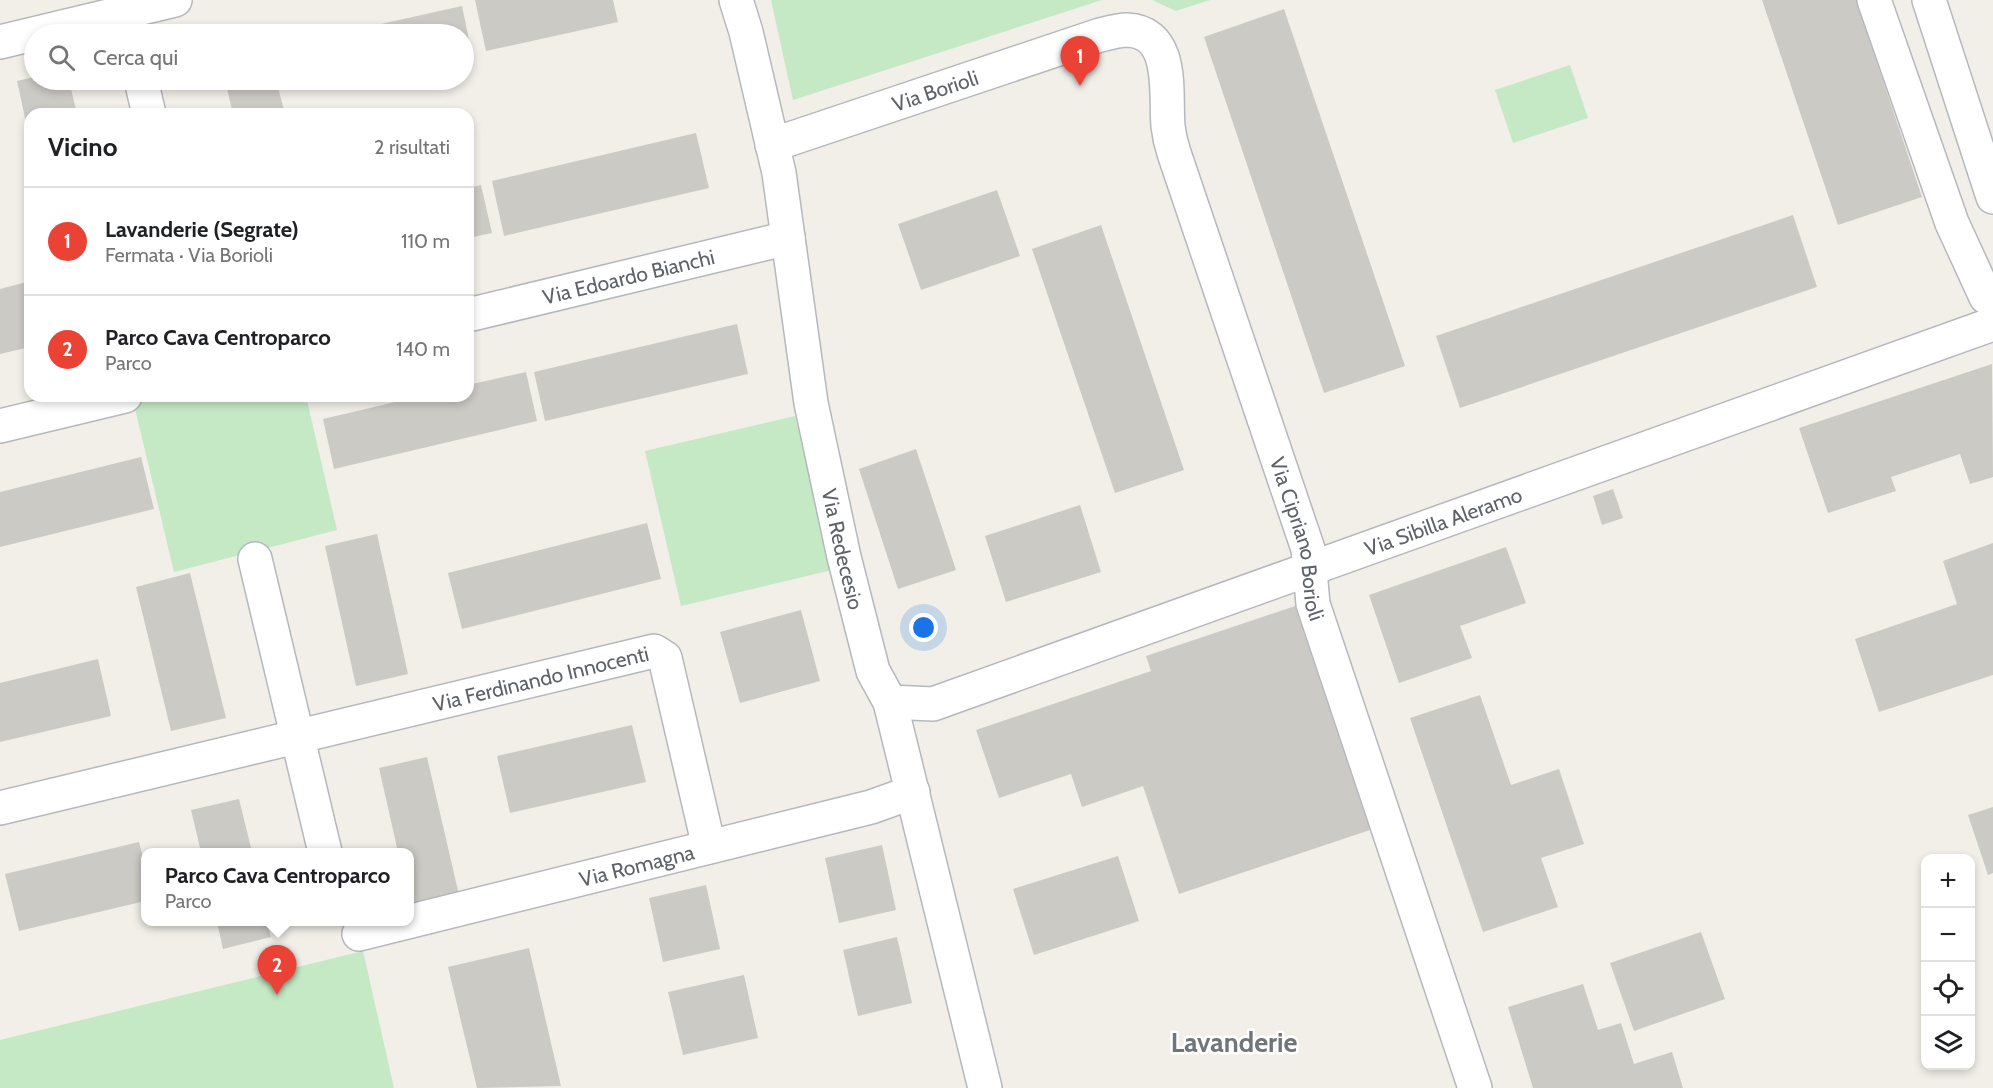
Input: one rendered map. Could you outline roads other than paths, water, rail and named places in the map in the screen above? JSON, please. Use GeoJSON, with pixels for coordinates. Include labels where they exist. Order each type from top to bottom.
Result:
{"type":"FeatureCollection","features":[{"type":"Feature","properties":{"kind":"street"},"geometry":{"type":"LineString","coordinates":[[87,24],[125,16],[175,0]]}},
{"type":"Feature","properties":{"kind":"street","name":"Via Redecesio"},"geometry":{"type":"LineString","coordinates":[[736,0],[746,32],[772,145],[788,238],[811,403],[844,557],[873,671],[891,702],[986,1088]]}},
{"type":"Feature","properties":{"kind":"street"},"geometry":{"type":"LineString","coordinates":[[1874,0],[1952,223],[1990,311]]}},
{"type":"Feature","properties":{"kind":"street"},"geometry":{"type":"LineString","coordinates":[[1929,0],[1993,197]]}},
{"type":"Feature","properties":{"kind":"street","name":"Via Cipriano Borioli"},"geometry":{"type":"LineString","coordinates":[[1100,35],[1127,30],[1140,33],[1157,47],[1162,58],[1168,80],[1168,125],[1174,153],[1308,549],[1313,604],[1475,1088]]}},
{"type":"Feature","properties":{"kind":"street","name":"Via Borioli"},"geometry":{"type":"LineString","coordinates":[[772,145],[1100,35]]}},
{"type":"Feature","properties":{"kind":"street"},"geometry":{"type":"LineString","coordinates":[[0,42],[24,37]]}},
{"type":"Feature","properties":{"kind":"street"},"geometry":{"type":"LineString","coordinates":[[143,90],[148,108]]}},
{"type":"Feature","properties":{"kind":"street"},"geometry":{"type":"LineString","coordinates":[[1952,223],[1993,209]]}},
{"type":"Feature","properties":{"kind":"street","name":"Via Edoardo Bianchi"},"geometry":{"type":"LineString","coordinates":[[474,314],[788,238]]}},
{"type":"Feature","properties":{"kind":"street","name":"Via Sibilla Aleramo"},"geometry":{"type":"LineString","coordinates":[[891,702],[933,704],[1310,570],[1960,334],[1990,311]]}},
{"type":"Feature","properties":{"kind":"street"},"geometry":{"type":"LineString","coordinates":[[0,426],[100,402]]}},
{"type":"Feature","properties":{"kind":"street"},"geometry":{"type":"LineString","coordinates":[[255,559],[324,848]]}},
{"type":"Feature","properties":{"kind":"street","name":"Via Ferdinando Innocenti"},"geometry":{"type":"LineString","coordinates":[[0,808],[657,651],[665,658],[709,848]]}},
{"type":"Feature","properties":{"kind":"street","name":"Via Romagna"},"geometry":{"type":"LineString","coordinates":[[414,913],[709,848],[871,807],[913,792]]}},
{"type":"Feature","properties":{"kind":"place","name":"Lavanderie (Segrate)"},"geometry":{"type":"Point","coordinates":[1080,86]}},
{"type":"Feature","properties":{"kind":"place","name":"Parco Cava Centroparco"},"geometry":{"type":"Point","coordinates":[277,995]}},
{"type":"Feature","properties":{"kind":"district","name":"Lavanderie"},"geometry":{"type":"Point","coordinates":[1234,1042]}}]}
